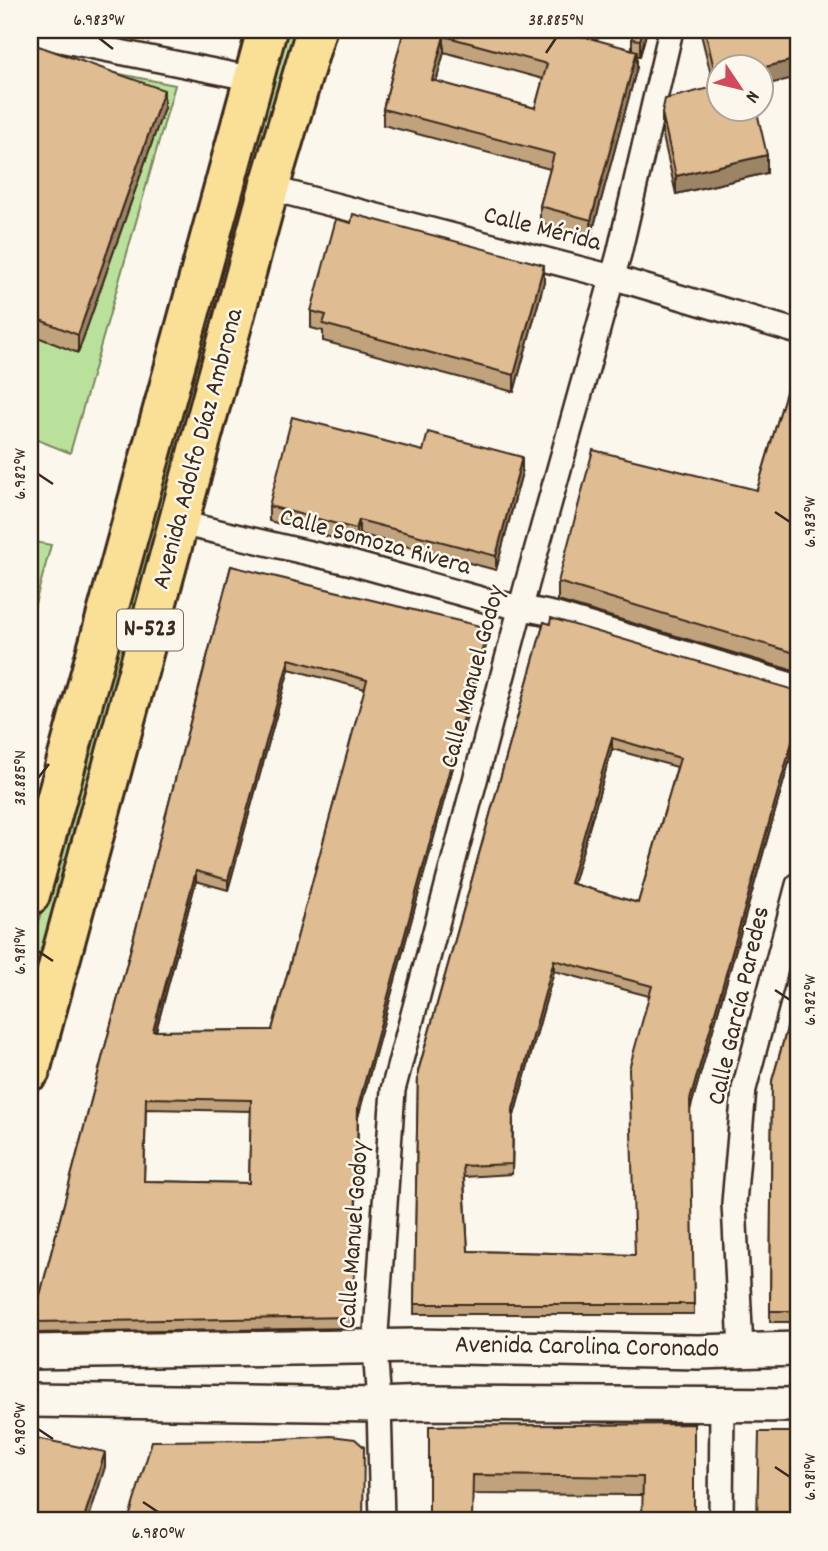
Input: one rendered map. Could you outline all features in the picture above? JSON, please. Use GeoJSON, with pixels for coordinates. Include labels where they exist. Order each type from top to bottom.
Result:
{"type":"FeatureCollection","features":[{"type":"Feature","properties":{"kind":"highway","name":"Avenida Adolfo Díaz Ambrona"},"geometry":{"type":"LineString","coordinates":[[30,895],[267,30]]}},
{"type":"Feature","properties":{"kind":"highway","name":"Avenida Adolfo Díaz Ambrona"},"geometry":{"type":"LineString","coordinates":[[30,1071],[269,188],[316,30]]}},
{"type":"Feature","properties":{"kind":"highway"},"geometry":{"type":"LineString","coordinates":[[177,357],[193,337],[205,314],[235,209],[249,192],[269,188]]}},
{"type":"Feature","properties":{"kind":"main road","name":"Avenida Carolina Coronado"},"geometry":{"type":"LineString","coordinates":[[30,1352],[415,1346],[698,1352],[798,1349]]}},
{"type":"Feature","properties":{"kind":"main road","name":"Avenida Carolina Coronado"},"geometry":{"type":"LineString","coordinates":[[30,1400],[379,1405],[798,1405]]}},
{"type":"Feature","properties":{"kind":"street","name":"Calle Manuel Godoy"},"geometry":{"type":"LineString","coordinates":[[375,1347],[393,1090],[521,608],[619,254],[671,30]]}},
{"type":"Feature","properties":{"kind":"street"},"geometry":{"type":"LineString","coordinates":[[30,34],[254,79]]}},
{"type":"Feature","properties":{"kind":"street","name":"Calle Mérida"},"geometry":{"type":"LineString","coordinates":[[269,188],[611,276],[798,331]]}},
{"type":"Feature","properties":{"kind":"street","name":"Calle Somoza Rivera"},"geometry":{"type":"LineString","coordinates":[[180,523],[553,614],[798,687]]}},
{"type":"Feature","properties":{"kind":"street","name":"Calle García Paredes"},"geometry":{"type":"LineString","coordinates":[[741,1349],[734,1203],[744,1089],[798,885]]}},
{"type":"Feature","properties":{"kind":"street"},"geometry":{"type":"LineString","coordinates":[[375,1347],[382,1521]]}},
{"type":"Feature","properties":{"kind":"street"},"geometry":{"type":"LineString","coordinates":[[721,1521],[723,1404]]}},
{"type":"Feature","properties":{"kind":"green space"},"geometry":{"type":"Polygon","coordinates":[[[283,30],[302,30],[262,171],[241,178],[283,30]]]}},
{"type":"Feature","properties":{"kind":"green space"},"geometry":{"type":"Polygon","coordinates":[[[30,56],[175,85],[70,453],[30,437],[30,56]]]}},
{"type":"Feature","properties":{"kind":"green space"},"geometry":{"type":"Polygon","coordinates":[[[224,309],[30,1017],[30,952],[198,343],[224,309]]]}},
{"type":"Feature","properties":{"kind":"green space"},"geometry":{"type":"Polygon","coordinates":[[[30,541],[51,545],[30,622],[30,541]]]}},
{"type":"Feature","properties":{"kind":"building"},"geometry":{"type":"Polygon","coordinates":[[[404,30],[560,30],[637,51],[591,220],[540,206],[554,154],[383,109],[404,30]],[[444,36],[432,80],[535,108],[547,64],[444,36]]]}},
{"type":"Feature","properties":{"kind":"building"},"geometry":{"type":"Polygon","coordinates":[[[632,30],[643,30],[640,40],[632,39],[632,30]]]}},
{"type":"Feature","properties":{"kind":"building"},"geometry":{"type":"Polygon","coordinates":[[[705,30],[798,30],[798,59],[776,64],[776,52],[710,52],[705,30]]]}},
{"type":"Feature","properties":{"kind":"building"},"geometry":{"type":"Polygon","coordinates":[[[30,43],[164,90],[78,335],[30,316],[30,43]]]}},
{"type":"Feature","properties":{"kind":"building"},"geometry":{"type":"Polygon","coordinates":[[[706,89],[706,122],[759,122],[767,155],[676,176],[662,113],[665,99],[706,89]]]}},
{"type":"Feature","properties":{"kind":"building"},"geometry":{"type":"Polygon","coordinates":[[[353,214],[544,265],[514,375],[323,324],[326,315],[311,311],[336,219],[351,223],[353,214]]]}},
{"type":"Feature","properties":{"kind":"building"},"geometry":{"type":"Polygon","coordinates":[[[798,352],[798,654],[558,582],[593,450],[757,490],[798,352]]]}},
{"type":"Feature","properties":{"kind":"building"},"geometry":{"type":"Polygon","coordinates":[[[292,417],[423,451],[428,432],[522,457],[496,556],[359,520],[356,529],[269,506],[292,417]]]}},
{"type":"Feature","properties":{"kind":"building"},"geometry":{"type":"Polygon","coordinates":[[[231,566],[488,628],[358,1107],[353,1317],[33,1322],[231,566]],[[289,659],[228,880],[196,871],[153,1031],[272,1030],[367,680],[289,659]],[[146,1098],[144,1181],[249,1183],[251,1100],[146,1098]]]}},
{"type":"Feature","properties":{"kind":"building"},"geometry":{"type":"Polygon","coordinates":[[[551,618],[798,690],[798,721],[690,1100],[694,1304],[414,1304],[418,1072],[544,622],[550,624],[551,618]],[[612,738],[570,883],[638,903],[680,758],[612,738]],[[554,960],[513,1109],[512,1164],[463,1166],[468,1251],[635,1255],[629,1069],[652,986],[554,960]]]}},
{"type":"Feature","properties":{"kind":"building"},"geometry":{"type":"Polygon","coordinates":[[[798,990],[798,1311],[770,1311],[772,1081],[798,990]]]}},
{"type":"Feature","properties":{"kind":"building"},"geometry":{"type":"Polygon","coordinates":[[[694,1424],[694,1521],[642,1521],[643,1477],[473,1475],[472,1521],[429,1521],[429,1426],[694,1424]]]}},
{"type":"Feature","properties":{"kind":"building"},"geometry":{"type":"Polygon","coordinates":[[[759,1432],[798,1432],[798,1521],[757,1521],[759,1432]]]}},
{"type":"Feature","properties":{"kind":"building"},"geometry":{"type":"Polygon","coordinates":[[[331,1436],[355,1439],[364,1447],[363,1521],[128,1521],[152,1441],[264,1440],[331,1436]]]}},
{"type":"Feature","properties":{"kind":"building"},"geometry":{"type":"Polygon","coordinates":[[[31,1437],[105,1452],[83,1521],[30,1521],[31,1437]]]}}]}
